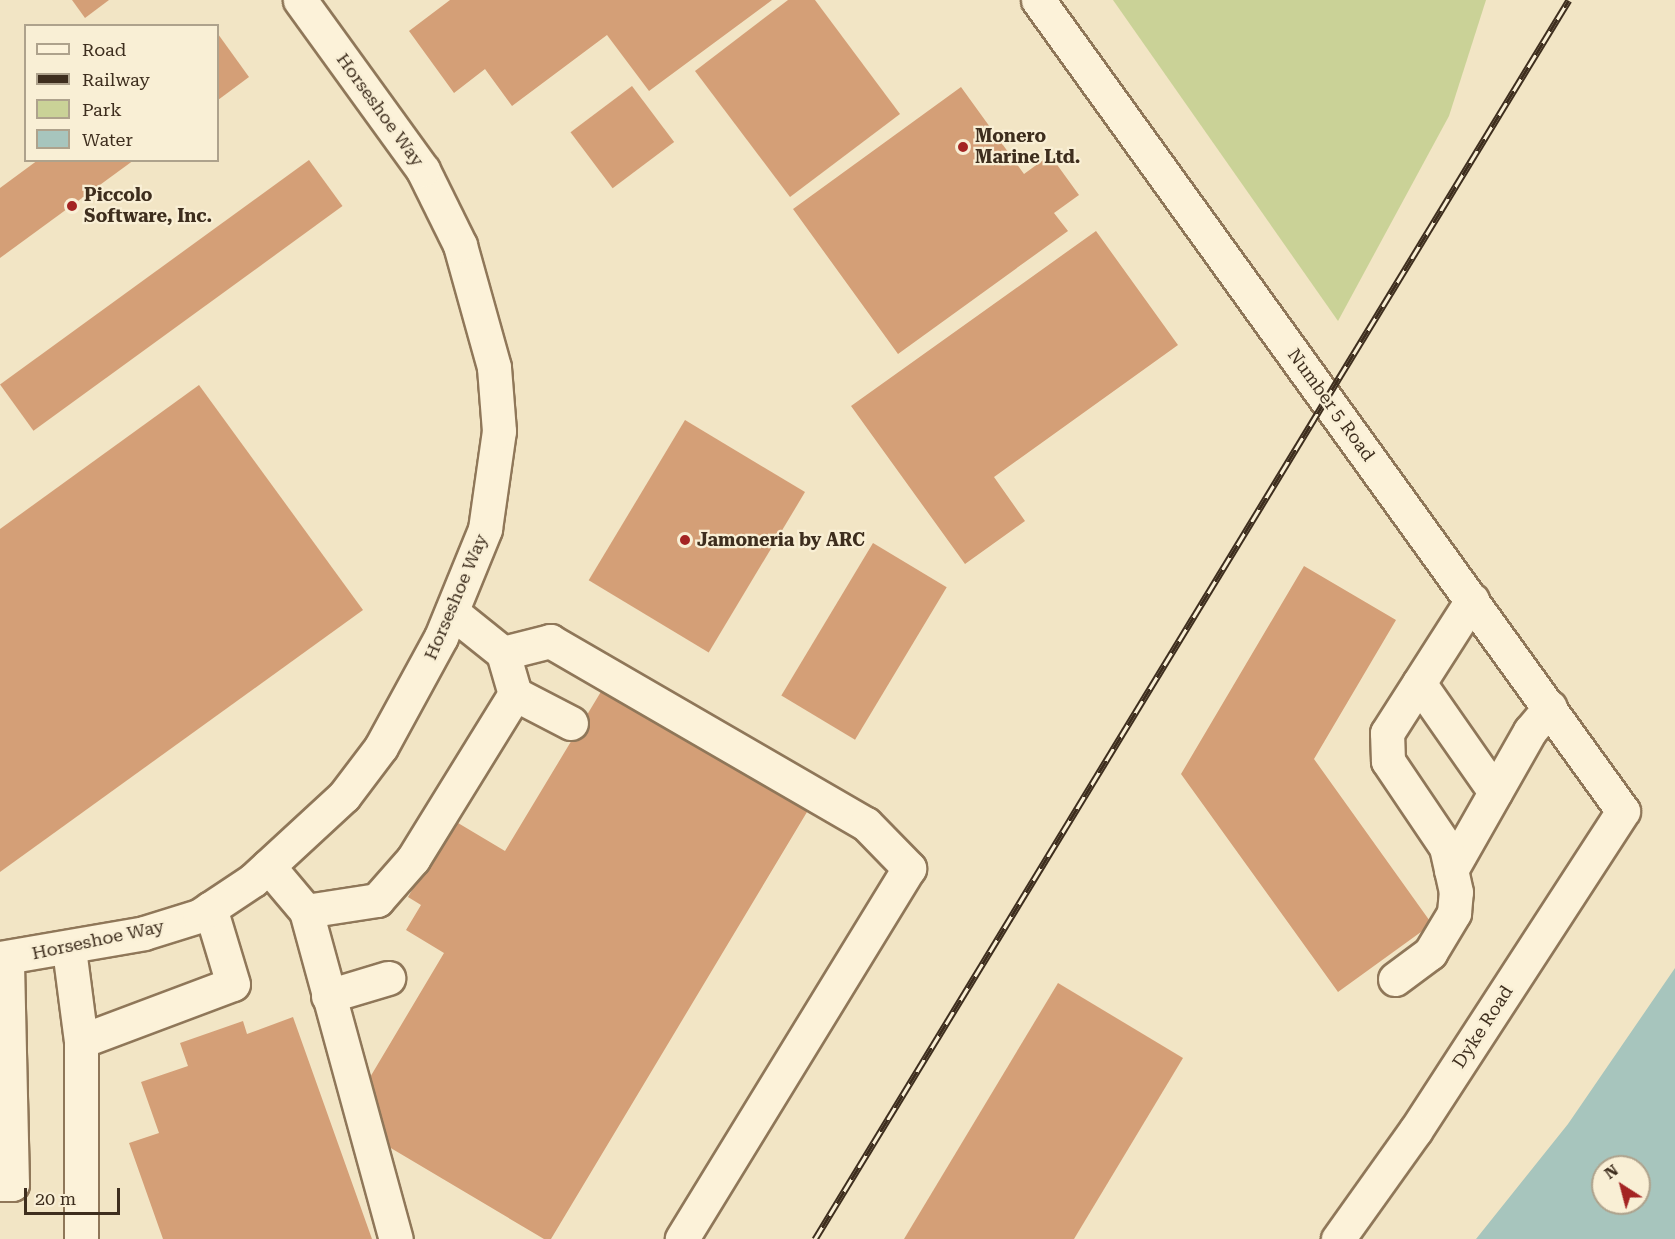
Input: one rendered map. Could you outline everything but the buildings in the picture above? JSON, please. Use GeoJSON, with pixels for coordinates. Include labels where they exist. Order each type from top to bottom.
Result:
{"type":"FeatureCollection","features":[{"type":"Feature","properties":{"kind":"street","name":"Horseshoe Way"},"geometry":{"type":"LineString","coordinates":[[4,958],[69,949],[144,933],[210,908],[268,866],[344,796],[381,747],[452,612],[485,529],[499,431],[482,310],[460,245],[423,170],[300,0]]}},
{"type":"Feature","properties":{"kind":"street","name":"Number 5 Road"},"geometry":{"type":"LineString","coordinates":[[1038,0],[1623,811]]}},
{"type":"Feature","properties":{"kind":"street"},"geometry":{"type":"LineString","coordinates":[[1395,979],[1430,953],[1454,913],[1451,870],[1446,847],[1388,761],[1386,733],[1472,600]]}},
{"type":"Feature","properties":{"kind":"street"},"geometry":{"type":"LineString","coordinates":[[452,612],[503,653],[515,694],[571,723]]}},
{"type":"Feature","properties":{"kind":"street"},"geometry":{"type":"LineString","coordinates":[[503,653],[550,640],[866,824],[909,868],[682,1239]]}},
{"type":"Feature","properties":{"kind":"street"},"geometry":{"type":"LineString","coordinates":[[1419,683],[1495,792]]}},
{"type":"Feature","properties":{"kind":"street"},"geometry":{"type":"LineString","coordinates":[[306,910],[377,900],[413,859],[515,694]]}},
{"type":"Feature","properties":{"kind":"street"},"geometry":{"type":"LineString","coordinates":[[1451,870],[1495,792],[1550,707]]}},
{"type":"Feature","properties":{"kind":"street","name":"Dyke Road"},"geometry":{"type":"LineString","coordinates":[[1338,1239],[1623,811]]}},
{"type":"Feature","properties":{"kind":"street"},"geometry":{"type":"LineString","coordinates":[[268,866],[306,910],[396,1239]]}},
{"type":"Feature","properties":{"kind":"street"},"geometry":{"type":"LineString","coordinates":[[81,1041],[233,984],[210,908]]}},
{"type":"Feature","properties":{"kind":"street"},"geometry":{"type":"LineString","coordinates":[[69,949],[81,1041],[81,1239]]}},
{"type":"Feature","properties":{"kind":"street"},"geometry":{"type":"LineString","coordinates":[[0,1184],[12,1184],[4,958]]}},
{"type":"Feature","properties":{"kind":"street"},"geometry":{"type":"LineString","coordinates":[[328,996],[388,978]]}},
{"type":"Feature","properties":{"kind":"green space"},"geometry":{"type":"Polygon","coordinates":[[[1113,0],[1486,0],[1449,116],[1338,321],[1113,0]]]}},
{"type":"Feature","properties":{"kind":"water"},"geometry":{"type":"Polygon","coordinates":[[[1675,968],[1675,1239],[1476,1239],[1568,1124],[1675,968]]]}},
{"type":"Feature","properties":{"kind":"railway"},"geometry":{"type":"LineString","coordinates":[[815,1239],[1569,0]]}},
{"type":"Feature","properties":{"kind":"place","name":"Monero Marine Ltd."},"geometry":{"type":"Point","coordinates":[963,147]}},
{"type":"Feature","properties":{"kind":"place","name":"Piccolo Software, Inc."},"geometry":{"type":"Point","coordinates":[72,206]}},
{"type":"Feature","properties":{"kind":"place","name":"Jamoneria by ARC"},"geometry":{"type":"Point","coordinates":[685,540]}}]}
